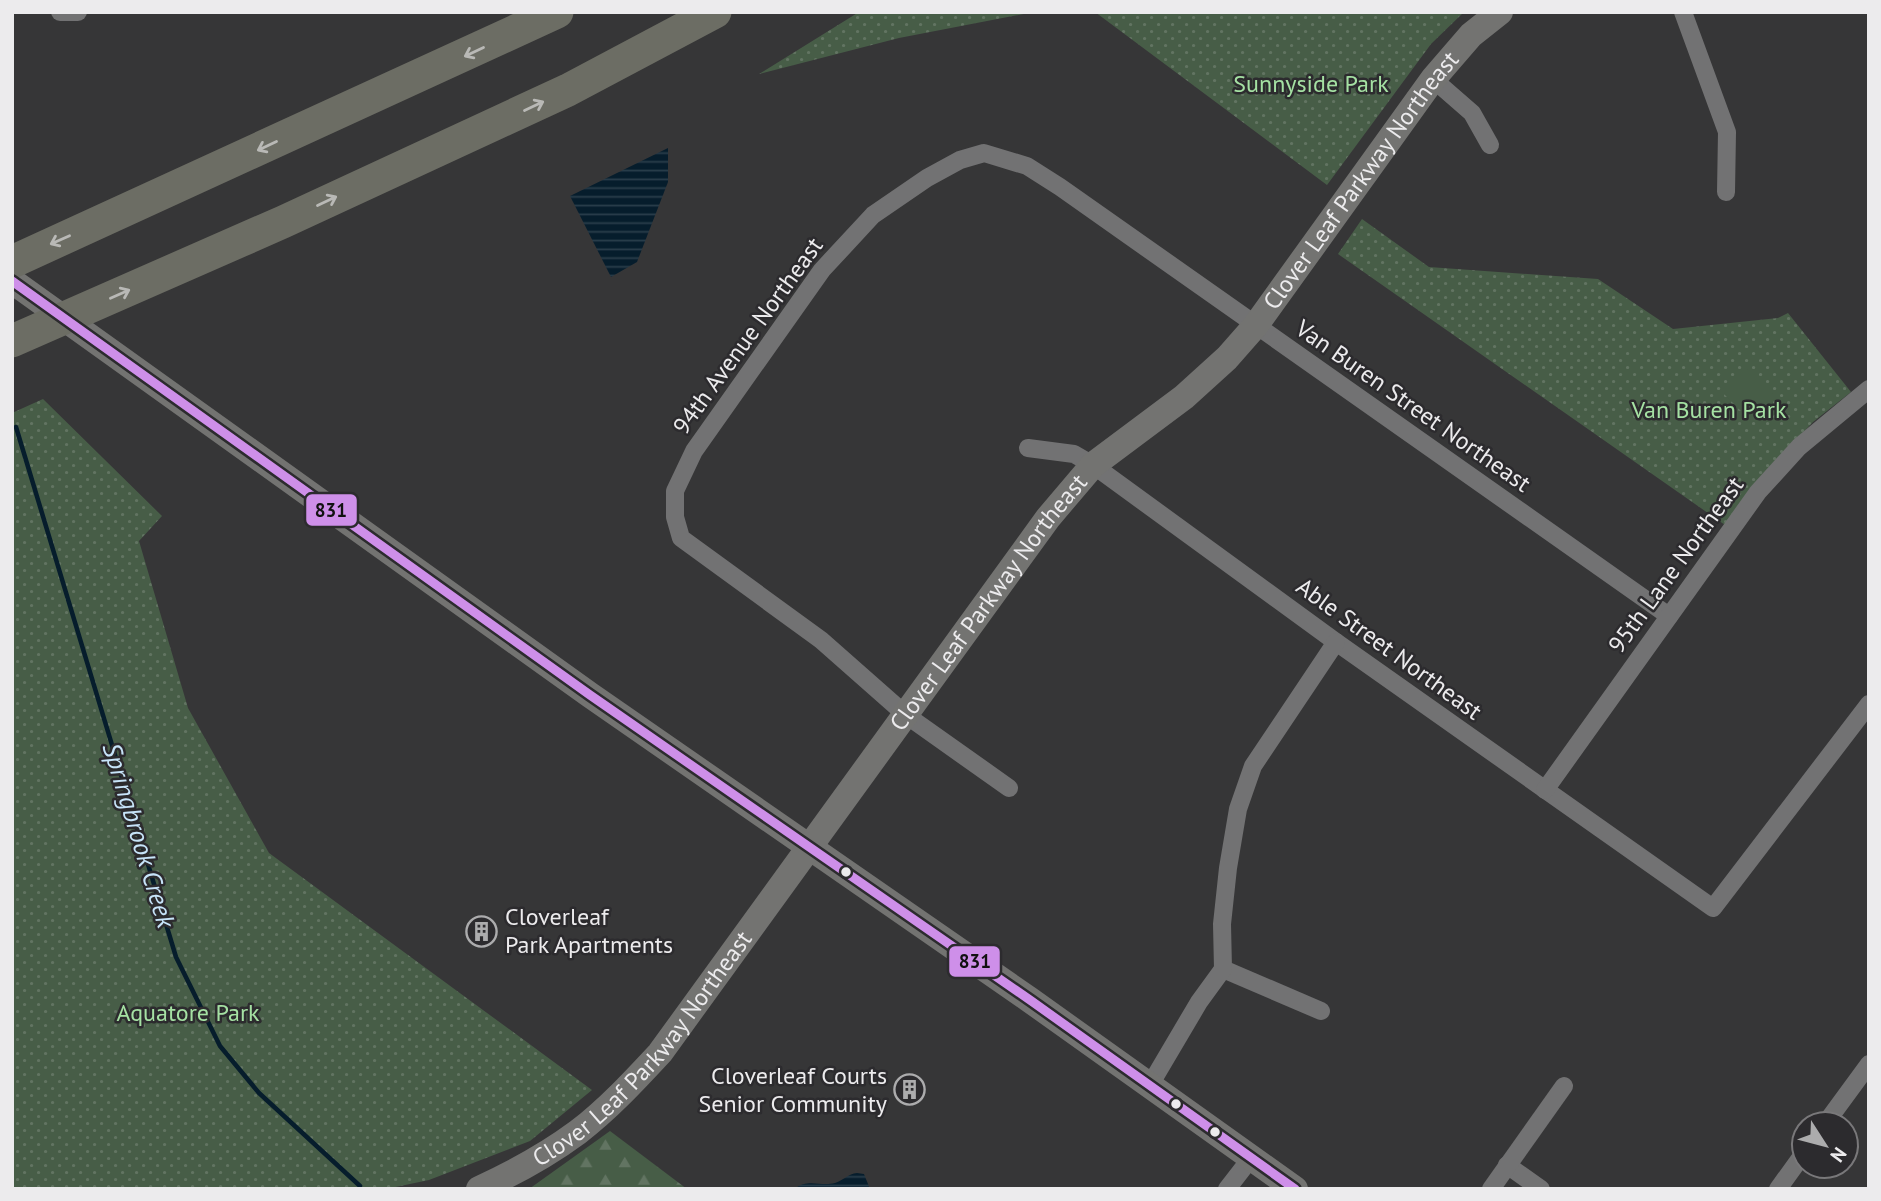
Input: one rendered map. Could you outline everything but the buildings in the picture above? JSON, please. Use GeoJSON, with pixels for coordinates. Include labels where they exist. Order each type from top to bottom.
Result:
{"type":"FeatureCollection","features":[{"type":"Feature","properties":{"kind":"highway"},"geometry":{"type":"LineString","coordinates":[[12,262],[557,12]]}},
{"type":"Feature","properties":{"kind":"highway"},"geometry":{"type":"LineString","coordinates":[[12,341],[283,222],[555,96],[715,12]]}},
{"type":"Feature","properties":{"kind":"street"},"geometry":{"type":"LineString","coordinates":[[60,12],[78,12]]}},
{"type":"Feature","properties":{"kind":"street","name":"Clover Leaf Parkway Northeast"},"geometry":{"type":"LineString","coordinates":[[479,1189],[524,1168],[577,1133],[625,1090],[660,1053],[1048,518],[1093,465],[1184,397],[1227,358],[1256,325],[1433,79],[1471,35],[1500,12]]}},
{"type":"Feature","properties":{"kind":"street"},"geometry":{"type":"LineString","coordinates":[[1683,12],[1727,132],[1726,192]]}},
{"type":"Feature","properties":{"kind":"street"},"geometry":{"type":"LineString","coordinates":[[1433,79],[1472,113],[1490,145]]}},
{"type":"Feature","properties":{"kind":"street","name":"Van Buren Street Northeast"},"geometry":{"type":"LineString","coordinates":[[984,153],[1027,166],[1051,181],[1668,617]]}},
{"type":"Feature","properties":{"kind":"street","name":"94th Avenue Northeast"},"geometry":{"type":"LineString","coordinates":[[906,715],[821,640],[681,538],[675,517],[675,491],[694,451],[822,270],[873,215],[927,178],[960,160],[984,153]]}},
{"type":"Feature","properties":{"kind":"street"},"geometry":{"type":"LineString","coordinates":[[12,281],[590,695],[1295,1189]]}},
{"type":"Feature","properties":{"kind":"street","name":"95th Lane Northeast"},"geometry":{"type":"LineString","coordinates":[[1545,790],[1758,492],[1799,447],[1869,389]]}},
{"type":"Feature","properties":{"kind":"street","name":"Able Street Northeast"},"geometry":{"type":"LineString","coordinates":[[1028,448],[1074,454],[1093,465],[1336,642],[1713,908],[1869,704]]}},
{"type":"Feature","properties":{"kind":"street"},"geometry":{"type":"LineString","coordinates":[[1150,1086],[1199,1002],[1223,969],[1222,924],[1227,879],[1238,809],[1253,766],[1336,642]]}},
{"type":"Feature","properties":{"kind":"street"},"geometry":{"type":"LineString","coordinates":[[906,715],[1009,788]]}},
{"type":"Feature","properties":{"kind":"street"},"geometry":{"type":"LineString","coordinates":[[1223,969],[1321,1011]]}},
{"type":"Feature","properties":{"kind":"street"},"geometry":{"type":"LineString","coordinates":[[1835,1110],[1869,1064]]}},
{"type":"Feature","properties":{"kind":"street"},"geometry":{"type":"LineString","coordinates":[[1491,1189],[1564,1086]]}},
{"type":"Feature","properties":{"kind":"street"},"geometry":{"type":"LineString","coordinates":[[1227,1189],[1251,1158]]}},
{"type":"Feature","properties":{"kind":"street"},"geometry":{"type":"LineString","coordinates":[[1507,1165],[1541,1189]]}},
{"type":"Feature","properties":{"kind":"street"},"geometry":{"type":"LineString","coordinates":[[1778,1189],[1790,1172]]}},
{"type":"Feature","properties":{"kind":"green space"},"geometry":{"type":"Polygon","coordinates":[[[859,12],[1034,12],[899,38],[759,74],[859,12]]]}},
{"type":"Feature","properties":{"kind":"green space","name":"Sunnyside Park"},"geometry":{"type":"Polygon","coordinates":[[[1095,12],[1464,12],[1431,44],[1327,185],[1095,12]]]}},
{"type":"Feature","properties":{"kind":"green space","name":"Van Buren Park"},"geometry":{"type":"Polygon","coordinates":[[[1362,219],[1429,267],[1598,279],[1673,329],[1778,318],[1788,313],[1851,392],[1813,422],[1774,463],[1725,525],[1338,254],[1362,219]]]}},
{"type":"Feature","properties":{"kind":"green space"},"geometry":{"type":"Polygon","coordinates":[[[1748,369],[1773,393],[1749,419],[1724,394],[1748,369]]]}},
{"type":"Feature","properties":{"kind":"green space","name":"Aquatore Park"},"geometry":{"type":"Polygon","coordinates":[[[43,399],[162,516],[139,541],[188,708],[269,853],[592,1090],[530,1141],[429,1180],[386,1189],[12,1189],[12,413],[43,399]]]}},
{"type":"Feature","properties":{"kind":"green space"},"geometry":{"type":"Polygon","coordinates":[[[610,1131],[687,1189],[529,1189],[610,1131]]]}},
{"type":"Feature","properties":{"kind":"water"},"geometry":{"type":"Polygon","coordinates":[[[668,148],[668,182],[637,262],[611,277],[570,196],[668,148]]]}},
{"type":"Feature","properties":{"kind":"water"},"geometry":{"type":"Polygon","coordinates":[[[857,1173],[864,1174],[870,1189],[794,1189],[810,1183],[835,1183],[857,1173]]]}},
{"type":"Feature","properties":{"kind":"waterway","name":"Springbrook Creek"},"geometry":{"type":"LineString","coordinates":[[16,427],[176,957],[220,1046],[259,1093],[360,1186]]}},
{"type":"Feature","properties":{"kind":"transit line","name":"831"},"geometry":{"type":"LineString","coordinates":[[12,281],[590,695],[1030,1000],[1295,1189]]}},
{"type":"Feature","properties":{"kind":"place","name":"Cloverleaf Park Apartments"},"geometry":{"type":"Point","coordinates":[482,931]}},
{"type":"Feature","properties":{"kind":"place","name":"Cloverleaf Courts Senior Community"},"geometry":{"type":"Point","coordinates":[910,1090]}}]}
